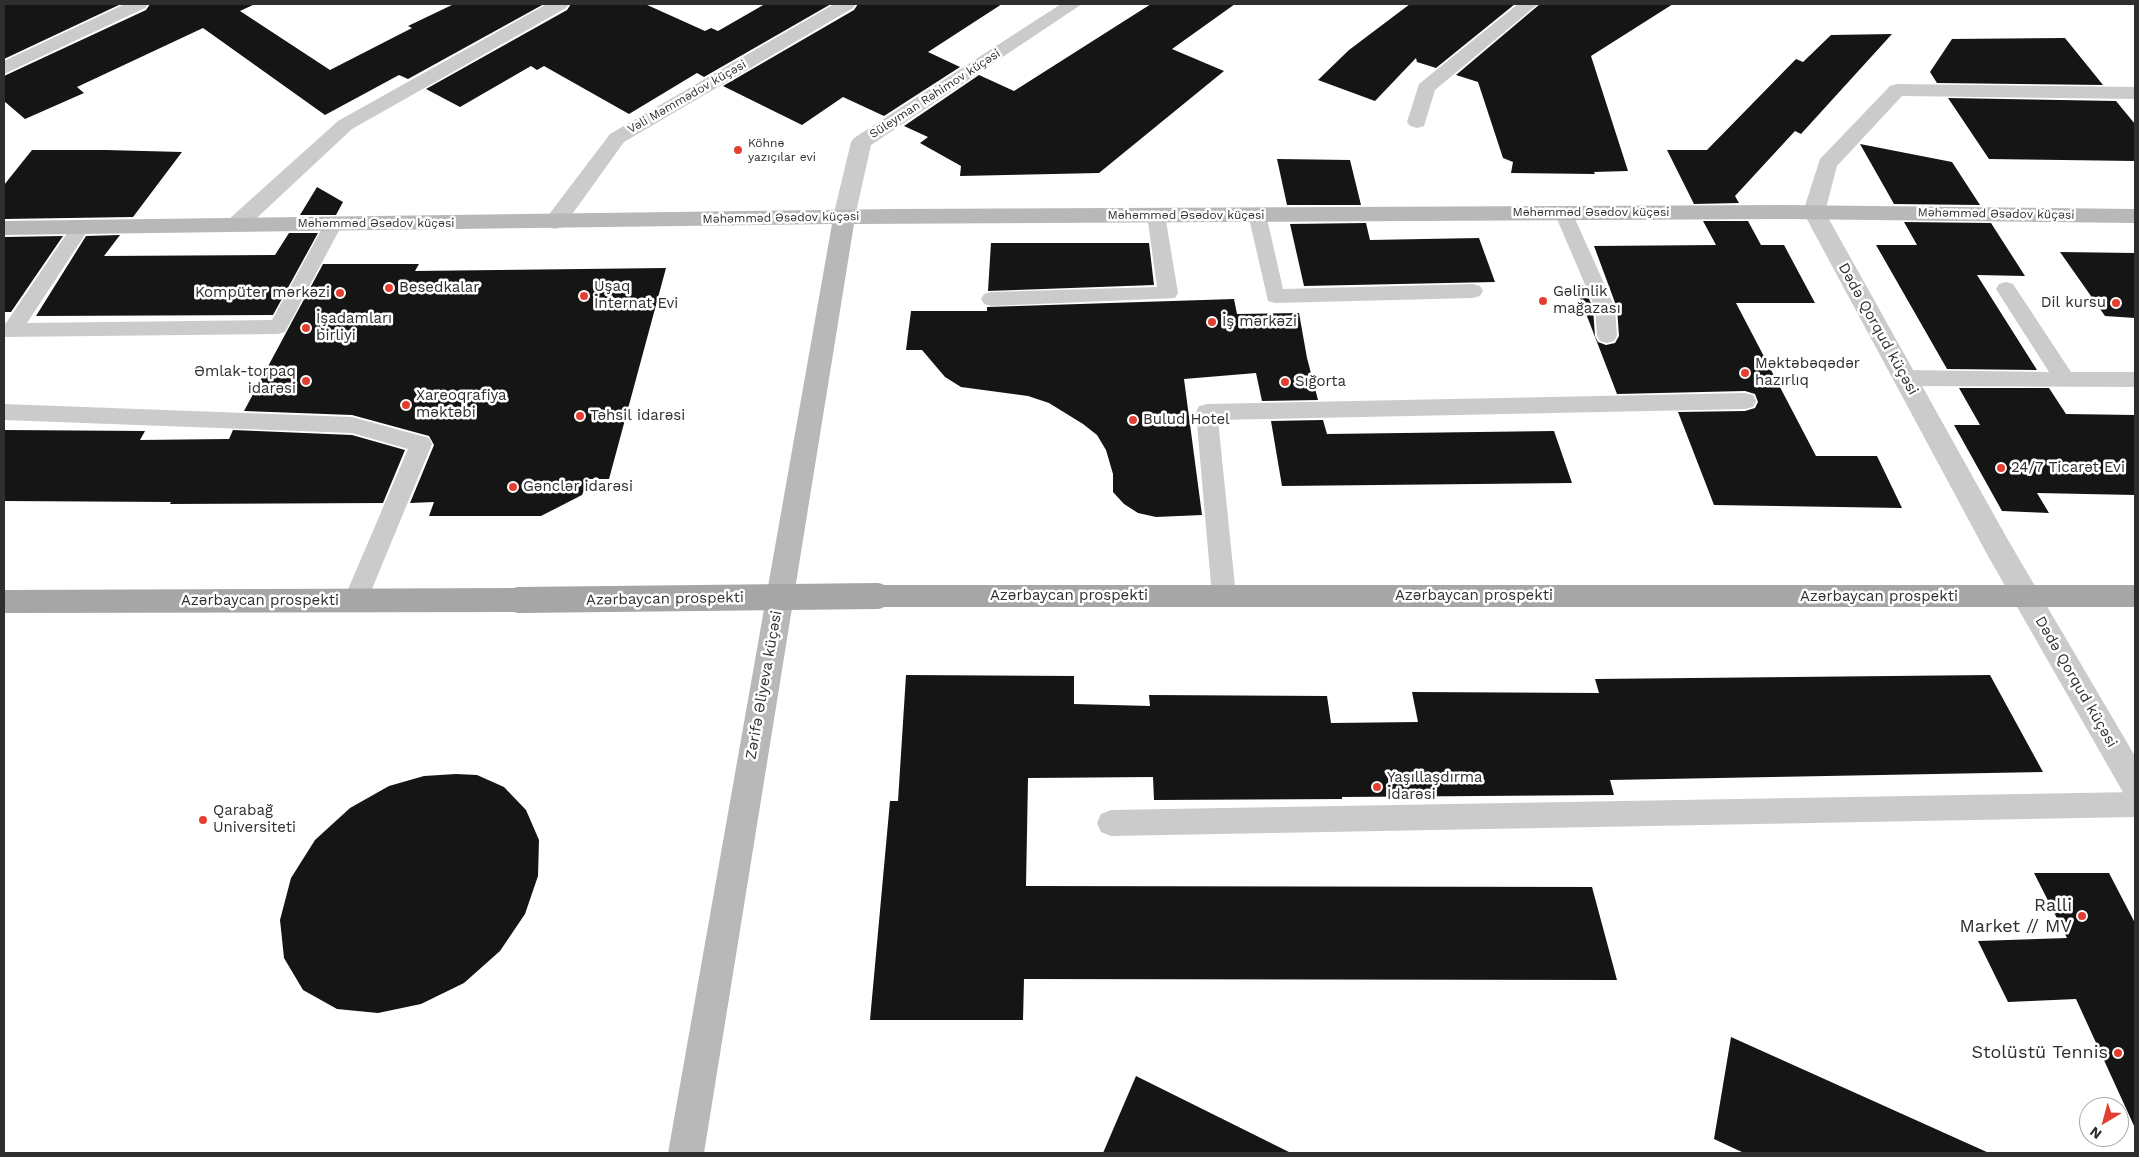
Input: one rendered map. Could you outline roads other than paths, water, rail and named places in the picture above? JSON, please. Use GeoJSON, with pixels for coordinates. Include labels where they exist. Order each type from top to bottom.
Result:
{"type":"FeatureCollection","features":[{"type":"Feature","properties":{"kind":"main road","name":"Azərbaycan prospekti"},"geometry":{"type":"LineString","coordinates":[[4,602],[519,600],[877,596],[2135,596]]}},
{"type":"Feature","properties":{"kind":"street"},"geometry":{"type":"LineString","coordinates":[[4,68],[139,4]]}},
{"type":"Feature","properties":{"kind":"street"},"geometry":{"type":"LineString","coordinates":[[237,224],[345,125],[560,4]]}},
{"type":"Feature","properties":{"kind":"street","name":"Vəli Məmmədov küçəsi"},"geometry":{"type":"LineString","coordinates":[[555,222],[617,138],[847,4]]}},
{"type":"Feature","properties":{"kind":"street","name":"Süleyman Rəhimov küçəsi"},"geometry":{"type":"LineString","coordinates":[[844,217],[861,142],[1073,4]]}},
{"type":"Feature","properties":{"kind":"street"},"geometry":{"type":"LineString","coordinates":[[1417,122],[1426,88],[1529,4]]}},
{"type":"Feature","properties":{"kind":"street"},"geometry":{"type":"LineString","coordinates":[[1814,212],[1827,164],[1897,90],[2135,93]]}},
{"type":"Feature","properties":{"kind":"street","name":"Məhəmməd Əsədov küçəsi"},"geometry":{"type":"LineString","coordinates":[[4,228],[844,217],[1563,212],[1814,212],[2135,216]]}},
{"type":"Feature","properties":{"kind":"street","name":"Dədə Qorqud küçəsi"},"geometry":{"type":"LineString","coordinates":[[1814,212],[2026,597],[2135,784]]}},
{"type":"Feature","properties":{"kind":"street","name":"Zərifə Əliyeva küçəsi"},"geometry":{"type":"LineString","coordinates":[[686,1153],[844,217]]}},
{"type":"Feature","properties":{"kind":"lane"},"geometry":{"type":"LineString","coordinates":[[1563,212],[1605,308],[1607,336]]}},
{"type":"Feature","properties":{"kind":"lane"},"geometry":{"type":"LineString","coordinates":[[1257,214],[1275,296],[1473,291]]}},
{"type":"Feature","properties":{"kind":"lane"},"geometry":{"type":"LineString","coordinates":[[991,299],[1168,293],[1156,215]]}},
{"type":"Feature","properties":{"kind":"lane"},"geometry":{"type":"LineString","coordinates":[[8,330],[278,327],[334,223]]}},
{"type":"Feature","properties":{"kind":"lane"},"geometry":{"type":"LineString","coordinates":[[8,330],[81,227]]}},
{"type":"Feature","properties":{"kind":"lane"},"geometry":{"type":"LineString","coordinates":[[2006,289],[2065,380]]}},
{"type":"Feature","properties":{"kind":"lane"},"geometry":{"type":"LineString","coordinates":[[1905,378],[2135,380]]}},
{"type":"Feature","properties":{"kind":"lane"},"geometry":{"type":"LineString","coordinates":[[1224,596],[1207,412],[1745,401]]}},
{"type":"Feature","properties":{"kind":"lane"},"geometry":{"type":"LineString","coordinates":[[4,412],[352,425],[421,444],[380,546],[355,601]]}},
{"type":"Feature","properties":{"kind":"lane"},"geometry":{"type":"LineString","coordinates":[[1111,823],[2135,804]]}},
{"type":"Feature","properties":{"kind":"place","name":"Köhnə yazıçılar evi"},"geometry":{"type":"Point","coordinates":[738,150]}},
{"type":"Feature","properties":{"kind":"place","name":"Besedkalar"},"geometry":{"type":"Point","coordinates":[389,288]}},
{"type":"Feature","properties":{"kind":"place","name":"Kompüter mərkəzi"},"geometry":{"type":"Point","coordinates":[340,293]}},
{"type":"Feature","properties":{"kind":"place","name":"Uşaq İnternat Evi"},"geometry":{"type":"Point","coordinates":[584,296]}},
{"type":"Feature","properties":{"kind":"place","name":"Gəlinlik mağazası"},"geometry":{"type":"Point","coordinates":[1543,301]}},
{"type":"Feature","properties":{"kind":"place","name":"Dil kursu"},"geometry":{"type":"Point","coordinates":[2116,303]}},
{"type":"Feature","properties":{"kind":"place","name":"İş mərkəzi"},"geometry":{"type":"Point","coordinates":[1212,322]}},
{"type":"Feature","properties":{"kind":"place","name":"İşadamları birliyi"},"geometry":{"type":"Point","coordinates":[306,328]}},
{"type":"Feature","properties":{"kind":"place","name":"Məktəbəqədər hazırlıq"},"geometry":{"type":"Point","coordinates":[1745,373]}},
{"type":"Feature","properties":{"kind":"place","name":"Əmlak-torpaq idarəsi"},"geometry":{"type":"Point","coordinates":[306,381]}},
{"type":"Feature","properties":{"kind":"place","name":"Sığorta"},"geometry":{"type":"Point","coordinates":[1285,382]}},
{"type":"Feature","properties":{"kind":"place","name":"Xareoqrafiya məktəbi"},"geometry":{"type":"Point","coordinates":[406,405]}},
{"type":"Feature","properties":{"kind":"place","name":"Təhsil idarəsi"},"geometry":{"type":"Point","coordinates":[580,416]}},
{"type":"Feature","properties":{"kind":"place","name":"Bulud Hotel"},"geometry":{"type":"Point","coordinates":[1133,420]}},
{"type":"Feature","properties":{"kind":"place","name":"24/7 Ticarət Evi"},"geometry":{"type":"Point","coordinates":[2001,468]}},
{"type":"Feature","properties":{"kind":"place","name":"Gənclər idarəsi"},"geometry":{"type":"Point","coordinates":[513,487]}},
{"type":"Feature","properties":{"kind":"place","name":"Yaşıllaşdırma İdarəsi"},"geometry":{"type":"Point","coordinates":[1377,787]}},
{"type":"Feature","properties":{"kind":"place","name":"Qarabağ Universiteti"},"geometry":{"type":"Point","coordinates":[203,820]}},
{"type":"Feature","properties":{"kind":"place","name":"Ralli Market // MV"},"geometry":{"type":"Point","coordinates":[2082,916]}},
{"type":"Feature","properties":{"kind":"place","name":"Stolüstü Tennis"},"geometry":{"type":"Point","coordinates":[2118,1053]}}]}
